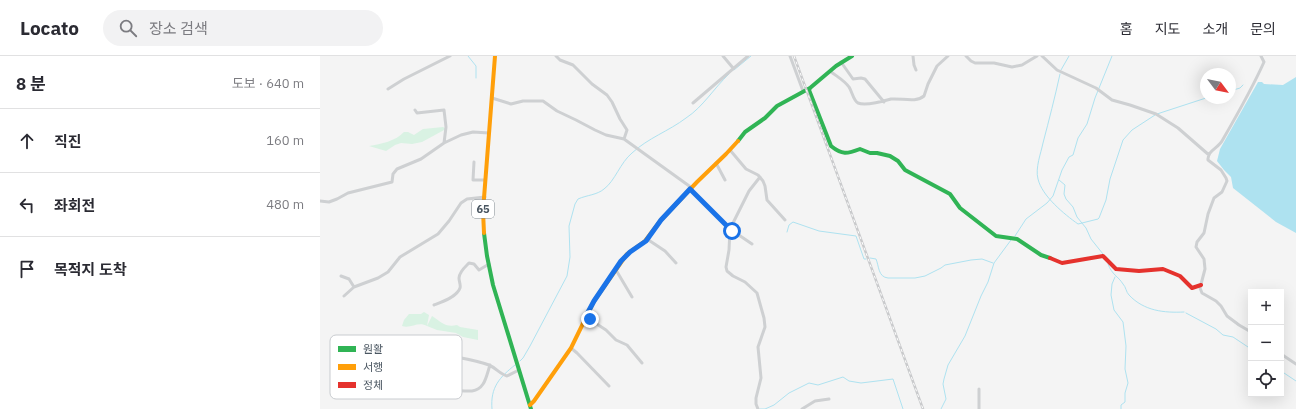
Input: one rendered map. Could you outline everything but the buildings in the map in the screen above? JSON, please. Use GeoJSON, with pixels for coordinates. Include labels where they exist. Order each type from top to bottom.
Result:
{"type":"FeatureCollection","features":[{"type":"Feature","properties":{"kind":"street"},"geometry":{"type":"LineString","coordinates":[[388,89],[404,79],[450,56]]}},
{"type":"Feature","properties":{"kind":"street","name":"65"},"geometry":{"type":"LineString","coordinates":[[495,56],[483,224],[489,264],[499,304],[531,407]]}},
{"type":"Feature","properties":{"kind":"street"},"geometry":{"type":"LineString","coordinates":[[556,56],[557,59],[573,65],[609,98],[627,130],[624,139]]}},
{"type":"Feature","properties":{"kind":"street"},"geometry":{"type":"LineString","coordinates":[[723,56],[733,68]]}},
{"type":"Feature","properties":{"kind":"street"},"geometry":{"type":"LineString","coordinates":[[693,104],[748,56]]}},
{"type":"Feature","properties":{"kind":"street"},"geometry":{"type":"LineString","coordinates":[[790,56],[803,91]]}},
{"type":"Feature","properties":{"kind":"street"},"geometry":{"type":"LineString","coordinates":[[531,407],[571,348],[594,301],[627,254],[647,239],[661,220],[730,150],[745,132],[765,118],[777,106],[810,88],[830,70],[852,56]]}},
{"type":"Feature","properties":{"kind":"street"},"geometry":{"type":"LineString","coordinates":[[913,56],[916,70]]}},
{"type":"Feature","properties":{"kind":"street"},"geometry":{"type":"LineString","coordinates":[[830,70],[847,85],[857,102],[876,103],[892,99],[904,100],[923,97],[926,86],[937,66],[948,56]]}},
{"type":"Feature","properties":{"kind":"street"},"geometry":{"type":"LineString","coordinates":[[966,56],[976,63],[994,62],[1012,67],[1022,65],[1037,56]]}},
{"type":"Feature","properties":{"kind":"street"},"geometry":{"type":"LineString","coordinates":[[1042,56],[1057,70],[1096,88],[1112,100],[1153,113],[1178,128],[1209,155]]}},
{"type":"Feature","properties":{"kind":"street"},"geometry":{"type":"LineString","coordinates":[[1248,330],[1227,316],[1216,301],[1202,293],[1200,285],[1205,269],[1204,259],[1196,247],[1197,242],[1204,233],[1208,214],[1214,198],[1222,192],[1227,181],[1222,172],[1208,160],[1209,155],[1221,143],[1256,81],[1264,62],[1261,56]]}},
{"type":"Feature","properties":{"kind":"street"},"geometry":{"type":"LineString","coordinates":[[841,62],[853,79],[861,78],[867,80],[884,102]]}},
{"type":"Feature","properties":{"kind":"street"},"geometry":{"type":"LineString","coordinates":[[810,88],[809,90],[822,125],[830,144],[834,149],[848,154],[860,149],[870,153],[876,152],[890,156],[898,161],[905,170],[950,194],[957,205],[994,235],[1000,238],[1017,239],[1041,256],[1062,263],[1103,256],[1116,269],[1139,271],[1163,269],[1180,276],[1192,288],[1200,285]]}},
{"type":"Feature","properties":{"kind":"street"},"geometry":{"type":"LineString","coordinates":[[492,98],[511,104],[523,101],[543,101],[557,111],[606,135],[624,139],[691,188],[730,229],[752,244]]}},
{"type":"Feature","properties":{"kind":"street"},"geometry":{"type":"LineString","coordinates":[[415,110],[417,113],[444,110],[446,127],[444,143]]}},
{"type":"Feature","properties":{"kind":"street"},"geometry":{"type":"LineString","coordinates":[[320,201],[329,202],[348,193],[392,182],[393,174],[397,169],[426,156],[444,143],[469,133],[489,132]]}},
{"type":"Feature","properties":{"kind":"street"},"geometry":{"type":"LineString","coordinates":[[730,150],[746,169],[760,177],[766,186],[767,200],[785,220]]}},
{"type":"Feature","properties":{"kind":"street"},"geometry":{"type":"LineString","coordinates":[[474,162],[473,180],[485,180]]}},
{"type":"Feature","properties":{"kind":"street"},"geometry":{"type":"LineString","coordinates":[[716,163],[725,180]]}},
{"type":"Feature","properties":{"kind":"street"},"geometry":{"type":"LineString","coordinates":[[758,409],[756,398],[761,378],[758,347],[765,327],[764,321],[757,293],[745,282],[733,276],[726,269],[726,266],[730,229],[749,191],[760,177]]}},
{"type":"Feature","properties":{"kind":"street"},"geometry":{"type":"LineString","coordinates":[[344,296],[354,287],[378,278],[388,272],[400,257],[438,234],[449,221],[460,203],[467,199],[485,197]]}},
{"type":"Feature","properties":{"kind":"street"},"geometry":{"type":"LineString","coordinates":[[647,239],[665,251],[676,263]]}},
{"type":"Feature","properties":{"kind":"street"},"geometry":{"type":"LineString","coordinates":[[434,305],[451,297],[457,292],[460,287],[460,275],[463,269],[470,263],[474,264],[479,270],[489,264]]}},
{"type":"Feature","properties":{"kind":"street"},"geometry":{"type":"LineString","coordinates":[[616,270],[632,297]]}},
{"type":"Feature","properties":{"kind":"street"},"geometry":{"type":"LineString","coordinates":[[341,276],[348,279],[354,287]]}},
{"type":"Feature","properties":{"kind":"street"},"geometry":{"type":"LineString","coordinates":[[586,316],[606,330],[616,340],[627,345],[642,363]]}},
{"type":"Feature","properties":{"kind":"street"},"geometry":{"type":"LineString","coordinates":[[571,348],[609,386]]}},
{"type":"Feature","properties":{"kind":"street"},"geometry":{"type":"LineString","coordinates":[[1284,356],[1296,364]]}},
{"type":"Feature","properties":{"kind":"street"},"geometry":{"type":"LineString","coordinates":[[462,358],[490,365],[501,374],[508,376],[519,368]]}},
{"type":"Feature","properties":{"kind":"street"},"geometry":{"type":"LineString","coordinates":[[462,391],[472,392],[482,387],[490,365]]}},
{"type":"Feature","properties":{"kind":"street"},"geometry":{"type":"LineString","coordinates":[[979,389],[980,409]]}},
{"type":"Feature","properties":{"kind":"street"},"geometry":{"type":"LineString","coordinates":[[802,409],[815,401],[829,399]]}},
{"type":"Feature","properties":{"kind":"green space"},"geometry":{"type":"Polygon","coordinates":[[[443,127],[446,129],[422,142],[412,144],[401,143],[386,151],[369,146],[393,140],[404,132],[414,135],[423,129],[443,127]]]}},
{"type":"Feature","properties":{"kind":"green space"},"geometry":{"type":"Polygon","coordinates":[[[424,312],[429,315],[427,326],[421,324],[408,327],[402,326],[404,320],[409,314],[421,314],[424,312]]]}},
{"type":"Feature","properties":{"kind":"green space"},"geometry":{"type":"Polygon","coordinates":[[[432,316],[450,326],[457,325],[460,327],[478,330],[478,340],[463,337],[462,335],[456,333],[437,330],[427,326],[432,316]]]}},
{"type":"Feature","properties":{"kind":"water"},"geometry":{"type":"Polygon","coordinates":[[[1296,77],[1296,233],[1276,222],[1233,188],[1231,177],[1217,161],[1220,149],[1258,82],[1262,82],[1264,84],[1283,85],[1296,77]]]}},
{"type":"Feature","properties":{"kind":"waterway"},"geometry":{"type":"LineString","coordinates":[[468,56],[476,66],[476,78]]}},
{"type":"Feature","properties":{"kind":"waterway"},"geometry":{"type":"LineString","coordinates":[[734,70],[751,56]]}},
{"type":"Feature","properties":{"kind":"waterway"},"geometry":{"type":"LineString","coordinates":[[1061,70],[1069,56]]}},
{"type":"Feature","properties":{"kind":"waterway"},"geometry":{"type":"LineString","coordinates":[[1015,236],[1026,219],[1047,203],[1053,196],[1062,170],[1069,157],[1073,155],[1078,138],[1087,124],[1095,98],[1112,56]]}},
{"type":"Feature","properties":{"kind":"waterway"},"geometry":{"type":"LineString","coordinates":[[520,361],[530,346],[567,276],[570,257],[569,226],[575,204],[578,199],[598,193],[608,186],[632,153],[645,143],[692,114],[729,74]]}},
{"type":"Feature","properties":{"kind":"waterway"},"geometry":{"type":"LineString","coordinates":[[1060,74],[1037,175],[1040,185],[1049,198],[1060,210],[1078,224],[1099,218],[1106,200],[1110,179],[1123,140],[1132,130],[1155,115]]}},
{"type":"Feature","properties":{"kind":"waterway"},"geometry":{"type":"LineString","coordinates":[[1236,89],[1243,85]]}},
{"type":"Feature","properties":{"kind":"waterway"},"geometry":{"type":"LineString","coordinates":[[1157,114],[1200,100]]}},
{"type":"Feature","properties":{"kind":"waterway"},"geometry":{"type":"LineString","coordinates":[[1059,180],[1065,185],[1064,194],[1066,199],[1073,207],[1077,217],[1086,228],[1091,239],[1103,254]]}},
{"type":"Feature","properties":{"kind":"waterway"},"geometry":{"type":"LineString","coordinates":[[787,232],[789,225],[793,222],[819,231],[856,236],[864,259],[866,259]]}},
{"type":"Feature","properties":{"kind":"waterway"},"geometry":{"type":"LineString","coordinates":[[941,409],[946,399],[943,384],[948,365],[965,336],[988,282],[994,263],[1011,240]]}},
{"type":"Feature","properties":{"kind":"waterway"},"geometry":{"type":"LineString","coordinates":[[870,258],[876,259],[882,276],[888,278],[915,278],[925,276],[945,265],[971,260],[982,259],[993,263]]}},
{"type":"Feature","properties":{"kind":"waterway"},"geometry":{"type":"LineString","coordinates":[[1108,264],[1111,271],[1124,285],[1128,294],[1141,305],[1155,310],[1184,312]]}},
{"type":"Feature","properties":{"kind":"waterway"},"geometry":{"type":"LineString","coordinates":[[1115,277],[1112,284],[1111,295],[1114,310],[1123,322],[1126,346],[1125,369],[1128,383],[1125,393],[1125,402],[1121,405],[1121,409]]}},
{"type":"Feature","properties":{"kind":"waterway"},"geometry":{"type":"LineString","coordinates":[[1186,313],[1216,329],[1223,335],[1233,337],[1248,347]]}},
{"type":"Feature","properties":{"kind":"waterway"},"geometry":{"type":"LineString","coordinates":[[492,409],[494,389],[497,383],[515,365]]}},
{"type":"Feature","properties":{"kind":"waterway"},"geometry":{"type":"LineString","coordinates":[[1284,373],[1296,381]]}},
{"type":"Feature","properties":{"kind":"waterway"},"geometry":{"type":"LineString","coordinates":[[760,409],[765,409],[774,405],[789,393],[809,383],[818,385],[843,377],[849,381],[861,383],[893,379],[903,409]]}},
{"type":"Feature","properties":{"kind":"railway"},"geometry":{"type":"LineString","coordinates":[[794,56],[923,409]]}},
{"type":"Feature","properties":{"kind":"traffic: fast"},"geometry":{"type":"LineString","coordinates":[[738,141],[745,132],[765,118],[777,106],[810,88],[836,66],[852,56]]}},
{"type":"Feature","properties":{"kind":"traffic: fast"},"geometry":{"type":"LineString","coordinates":[[810,88],[809,90],[831,146],[835,149],[845,153],[860,149],[870,153],[890,156],[898,161],[905,170],[950,194],[960,208],[996,236],[1017,239],[1041,255],[1050,258]]}},
{"type":"Feature","properties":{"kind":"traffic: fast"},"geometry":{"type":"LineString","coordinates":[[484,233],[493,285],[531,409]]}},
{"type":"Feature","properties":{"kind":"traffic: slow"},"geometry":{"type":"LineString","coordinates":[[484,233],[483,211],[495,56]]}},
{"type":"Feature","properties":{"kind":"traffic: slow"},"geometry":{"type":"LineString","coordinates":[[530,405],[571,348],[594,301],[627,254],[645,241],[661,220],[738,141]]}},
{"type":"Feature","properties":{"kind":"traffic: jam"},"geometry":{"type":"LineString","coordinates":[[1050,258],[1062,263],[1103,256],[1116,269],[1139,271],[1163,269],[1180,276],[1192,288],[1201,285]]}},
{"type":"Feature","properties":{"kind":"route"},"geometry":{"type":"LineString","coordinates":[[590,319],[586,316],[621,261],[634,248],[646,241],[661,220],[690,189],[732,231]]}}]}
